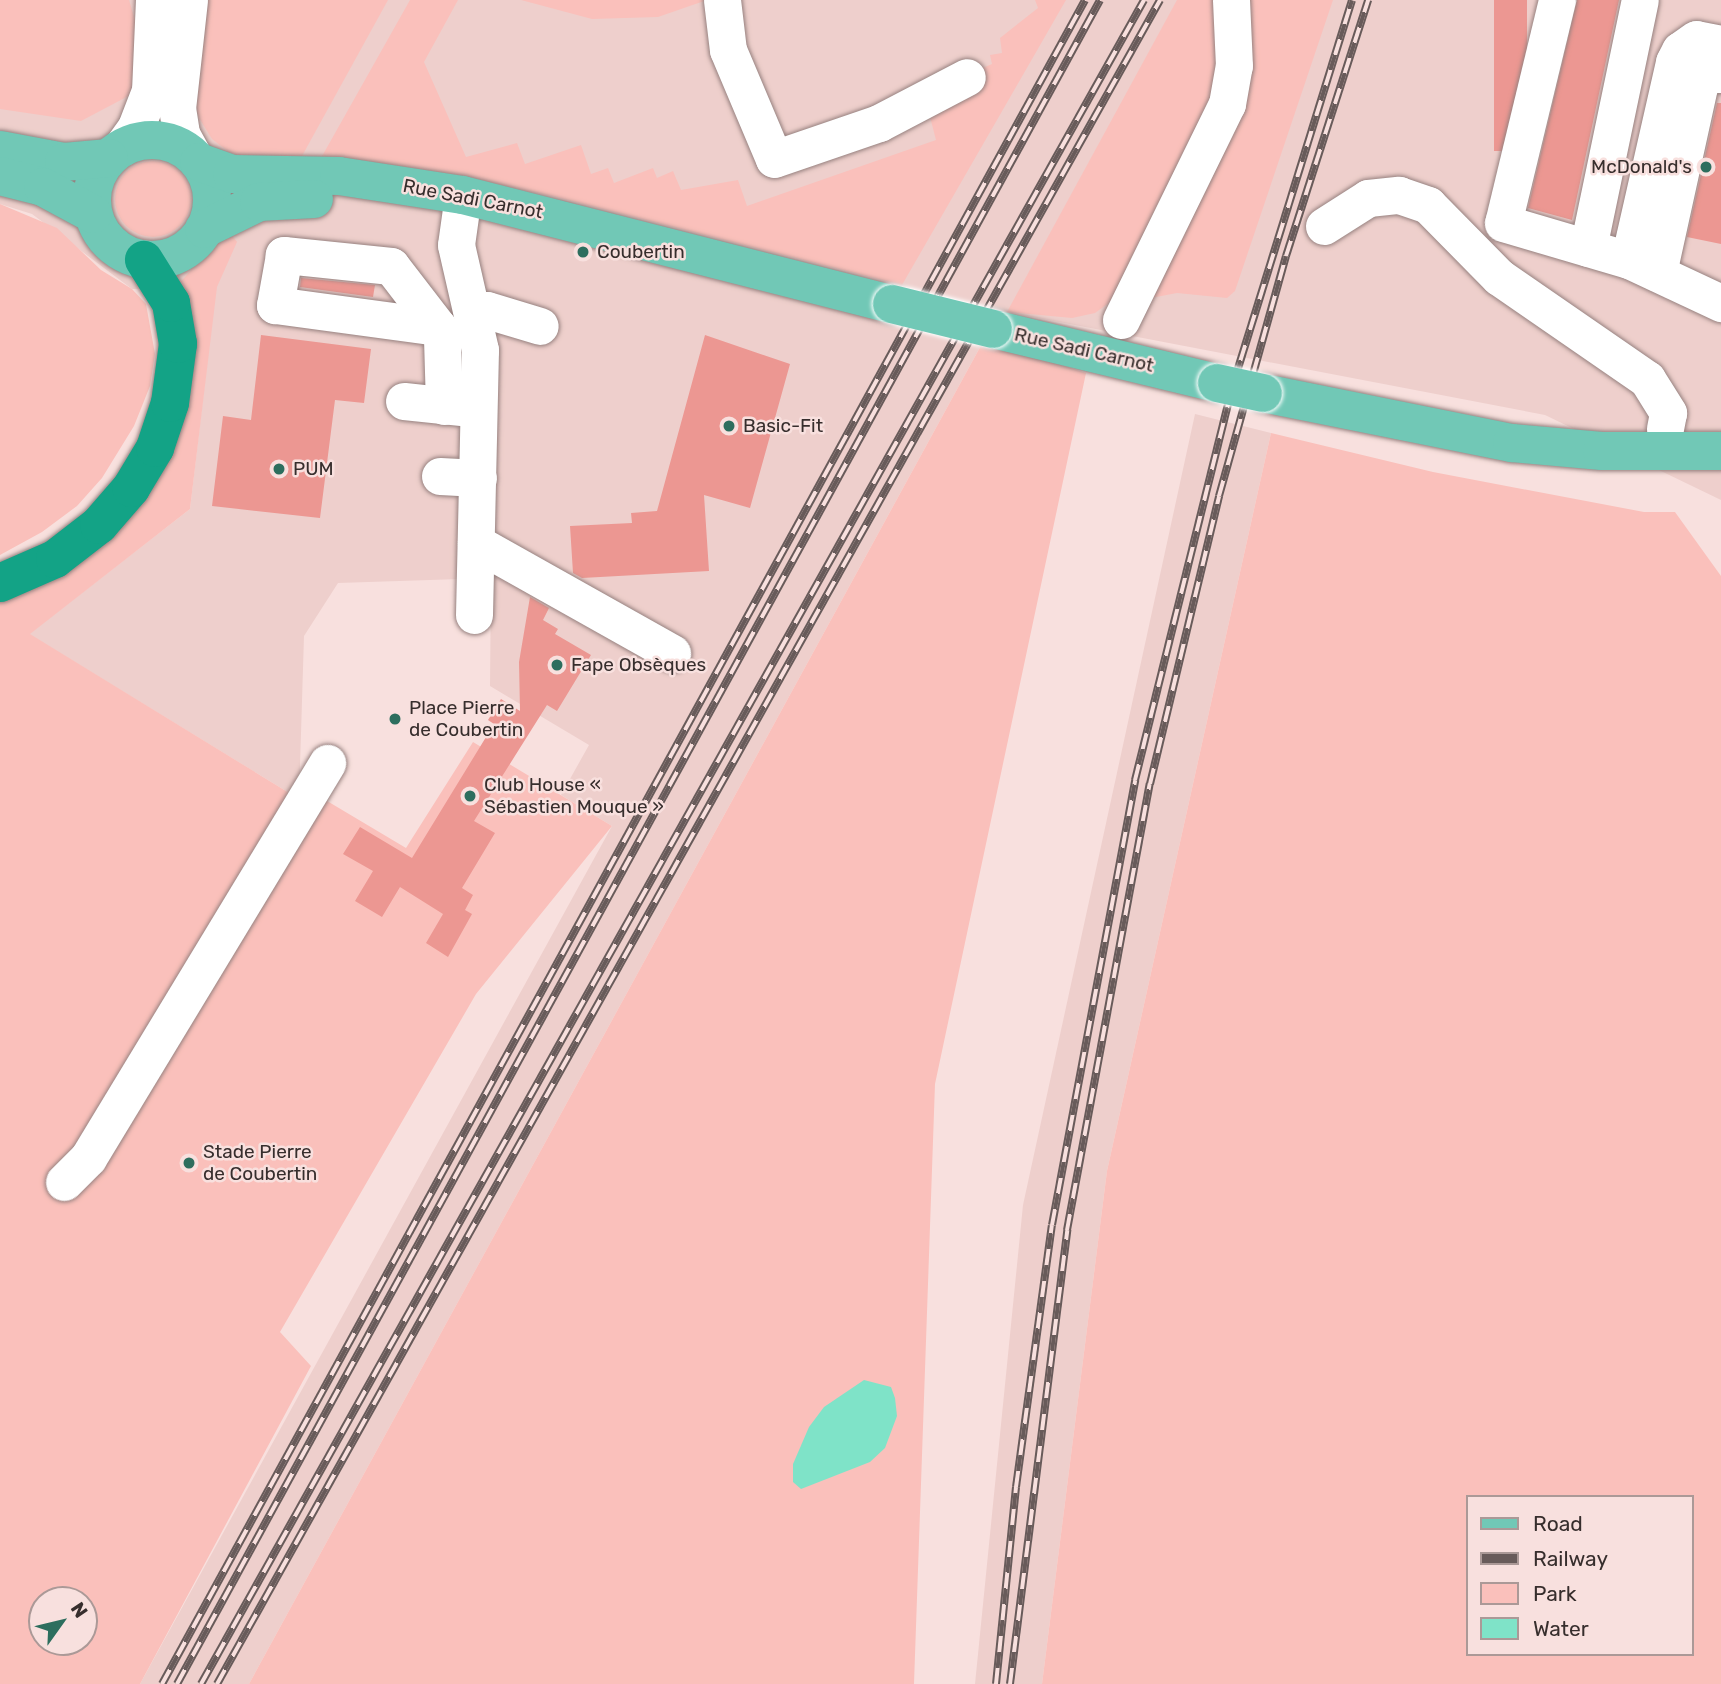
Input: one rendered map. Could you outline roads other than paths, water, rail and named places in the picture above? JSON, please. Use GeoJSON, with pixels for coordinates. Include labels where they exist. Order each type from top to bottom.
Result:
{"type":"FeatureCollection","features":[{"type":"Feature","properties":{"kind":"highway"},"geometry":{"type":"LineString","coordinates":[[0,583],[55,559],[99,525],[131,488],[155,448],[170,403],[178,344],[171,303],[144,260]]}},
{"type":"Feature","properties":{"kind":"main road"},"geometry":{"type":"LineString","coordinates":[[0,150],[64,162],[115,153],[137,141],[162,141],[196,159],[212,195],[204,229],[178,254],[144,260],[114,247],[93,214],[43,187],[0,176]]}},
{"type":"Feature","properties":{"kind":"main road"},"geometry":{"type":"LineString","coordinates":[[93,214],[94,184],[115,153]]}},
{"type":"Feature","properties":{"kind":"main road","name":"Rue Sadi Carnot"},"geometry":{"type":"LineString","coordinates":[[196,159],[232,174],[338,176],[461,207],[742,267],[1217,383],[1427,428],[1572,449],[1721,451]]}},
{"type":"Feature","properties":{"kind":"main road","name":"Rue Sadi Carnot"},"geometry":{"type":"LineString","coordinates":[[204,229],[248,205],[281,199],[461,207]]}},
{"type":"Feature","properties":{"kind":"main road","name":"Rue Sadi Carnot"},"geometry":{"type":"LineString","coordinates":[[1427,428],[1546,424],[1665,429],[1721,428]]}},
{"type":"Feature","properties":{"kind":"lane"},"geometry":{"type":"LineString","coordinates":[[115,153],[136,127],[150,91],[154,0]]}},
{"type":"Feature","properties":{"kind":"lane"},"geometry":{"type":"LineString","coordinates":[[189,0],[177,108],[181,134],[196,159]]}},
{"type":"Feature","properties":{"kind":"lane"},"geometry":{"type":"LineString","coordinates":[[722,0],[728,50],[774,159],[879,123],[967,77]]}},
{"type":"Feature","properties":{"kind":"lane"},"geometry":{"type":"LineString","coordinates":[[1122,320],[1227,104],[1234,66],[1231,0]]}},
{"type":"Feature","properties":{"kind":"lane"},"geometry":{"type":"LineString","coordinates":[[1557,0],[1503,223],[1643,267],[1721,303]]}},
{"type":"Feature","properties":{"kind":"lane"},"geometry":{"type":"LineString","coordinates":[[1588,248],[1640,0]]}},
{"type":"Feature","properties":{"kind":"lane"},"geometry":{"type":"LineString","coordinates":[[1643,267],[1674,62],[1680,50],[1696,39],[1721,44]]}},
{"type":"Feature","properties":{"kind":"lane"},"geometry":{"type":"LineString","coordinates":[[1643,267],[1699,86],[1707,74],[1721,74]]}},
{"type":"Feature","properties":{"kind":"lane"},"geometry":{"type":"LineString","coordinates":[[1324,226],[1368,198],[1399,195],[1428,205],[1499,276],[1647,379],[1668,413],[1665,429]]}},
{"type":"Feature","properties":{"kind":"lane"},"geometry":{"type":"LineString","coordinates":[[461,207],[456,245],[474,313],[486,458],[476,543],[474,615]]}},
{"type":"Feature","properties":{"kind":"lane"},"geometry":{"type":"LineString","coordinates":[[474,313],[487,310],[540,326]]}},
{"type":"Feature","properties":{"kind":"lane"},"geometry":{"type":"LineString","coordinates":[[438,327],[443,338],[444,406]]}},
{"type":"Feature","properties":{"kind":"lane"},"geometry":{"type":"LineString","coordinates":[[404,401],[480,410]]}},
{"type":"Feature","properties":{"kind":"lane"},"geometry":{"type":"LineString","coordinates":[[440,476],[486,458]]}},
{"type":"Feature","properties":{"kind":"lane"},"geometry":{"type":"LineString","coordinates":[[476,543],[672,653]]}},
{"type":"Feature","properties":{"kind":"lane"},"geometry":{"type":"LineString","coordinates":[[64,1182],[88,1158],[320,778]]}},
{"type":"Feature","properties":{"kind":"water"},"geometry":{"type":"Polygon","coordinates":[[[864,1380],[891,1387],[895,1398],[897,1416],[885,1448],[870,1462],[801,1489],[793,1482],[793,1464],[809,1427],[824,1407],[864,1380]]]}},
{"type":"Feature","properties":{"kind":"railway"},"geometry":{"type":"LineString","coordinates":[[162,1684],[1085,0]]}},
{"type":"Feature","properties":{"kind":"railway"},"geometry":{"type":"LineString","coordinates":[[177,1684],[1100,0]]}},
{"type":"Feature","properties":{"kind":"railway"},"geometry":{"type":"LineString","coordinates":[[201,1684],[1144,0]]}},
{"type":"Feature","properties":{"kind":"railway"},"geometry":{"type":"LineString","coordinates":[[217,1684],[1160,0]]}},
{"type":"Feature","properties":{"kind":"railway"},"geometry":{"type":"LineString","coordinates":[[996,1684],[1016,1487],[1052,1225],[1135,780],[1231,391],[1352,0]]}},
{"type":"Feature","properties":{"kind":"railway"},"geometry":{"type":"LineString","coordinates":[[1010,1684],[1067,1230],[1150,784],[1219,496],[1286,256],[1368,0]]}},
{"type":"Feature","properties":{"kind":"place","name":"McDonald's"},"geometry":{"type":"Point","coordinates":[1706,167]}},
{"type":"Feature","properties":{"kind":"place","name":"Coubertin"},"geometry":{"type":"Point","coordinates":[583,252]}},
{"type":"Feature","properties":{"kind":"place","name":"Basic-Fit"},"geometry":{"type":"Point","coordinates":[729,426]}},
{"type":"Feature","properties":{"kind":"place","name":"PUM"},"geometry":{"type":"Point","coordinates":[279,469]}},
{"type":"Feature","properties":{"kind":"place","name":"Fape Obsèques"},"geometry":{"type":"Point","coordinates":[557,665]}},
{"type":"Feature","properties":{"kind":"place","name":"Place Pierre de Coubertin"},"geometry":{"type":"Point","coordinates":[395,719]}},
{"type":"Feature","properties":{"kind":"place","name":"Club House « Sébastien Mouque »"},"geometry":{"type":"Point","coordinates":[470,796]}},
{"type":"Feature","properties":{"kind":"place","name":"Stade Pierre de Coubertin"},"geometry":{"type":"Point","coordinates":[189,1163]}}]}
